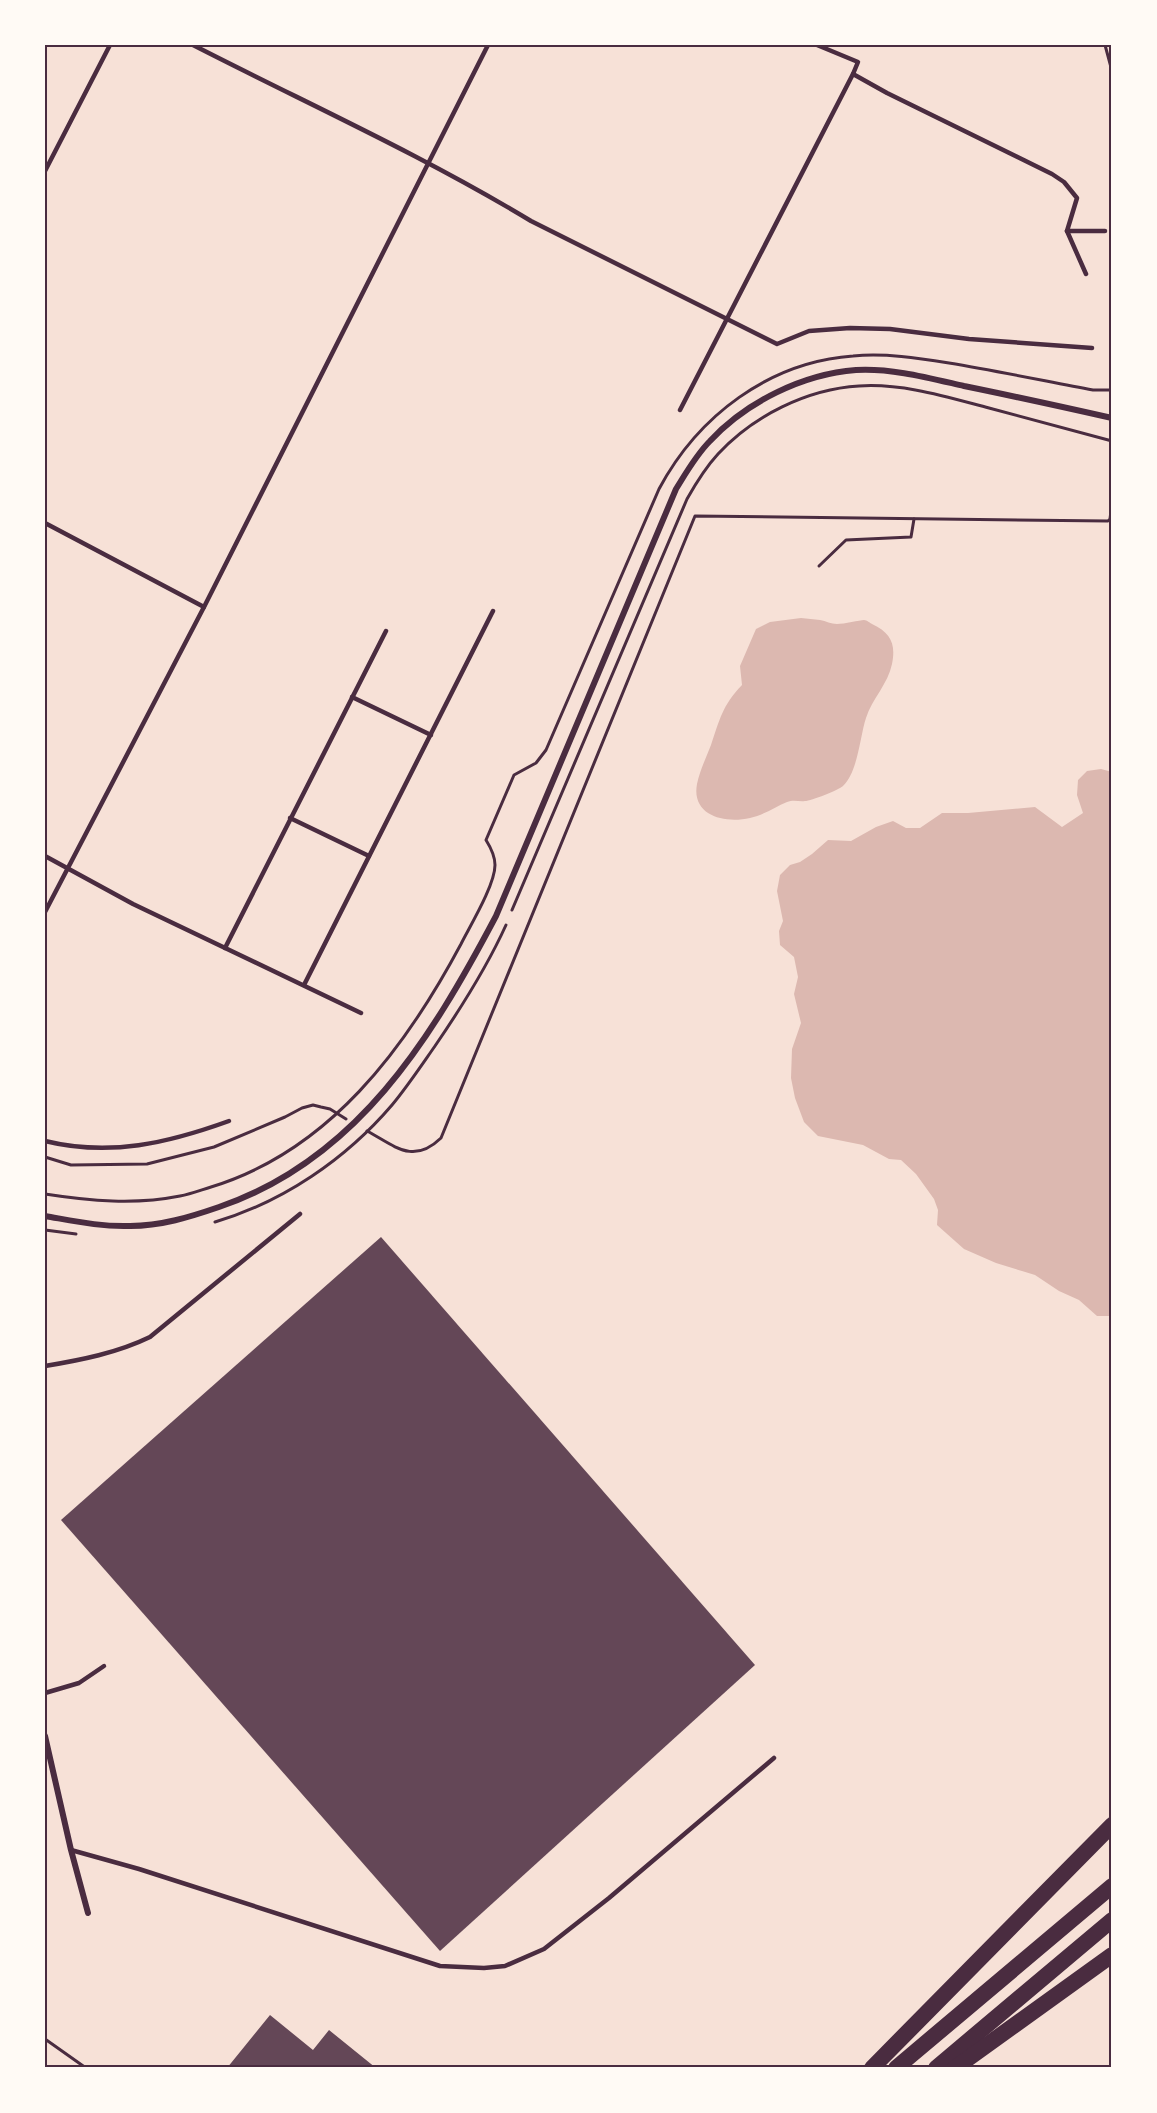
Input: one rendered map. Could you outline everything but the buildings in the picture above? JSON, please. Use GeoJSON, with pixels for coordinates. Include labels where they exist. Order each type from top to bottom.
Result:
{"type":"FeatureCollection","features":[{"type":"Feature","properties":{"kind":"highway"},"geometry":{"type":"LineString","coordinates":[[872,2068],[1112,1825]]}},
{"type":"Feature","properties":{"kind":"highway"},"geometry":{"type":"LineString","coordinates":[[896,2068],[1112,1886]]}},
{"type":"Feature","properties":{"kind":"highway"},"geometry":{"type":"LineString","coordinates":[[936,2068],[1112,1920]]}},
{"type":"Feature","properties":{"kind":"highway"},"geometry":{"type":"LineString","coordinates":[[955,2068],[1112,1955]]}},
{"type":"Feature","properties":{"kind":"street"},"geometry":{"type":"LineString","coordinates":[[45,1216],[96,1225],[132,1226],[166,1223],[200,1214],[241,1200],[303,1166],[337,1141],[374,1104],[425,1037],[461,982],[496,915],[676,489],[710,440],[733,420],[756,404],[783,390],[834,373],[855,370],[902,373],[1112,418]]}},
{"type":"Feature","properties":{"kind":"street"},"geometry":{"type":"LineString","coordinates":[[45,1736],[88,1913]]}},
{"type":"Feature","properties":{"kind":"lane"},"geometry":{"type":"LineString","coordinates":[[45,171],[110,45]]}},
{"type":"Feature","properties":{"kind":"lane"},"geometry":{"type":"LineString","coordinates":[[193,45],[330,112],[531,221],[777,344],[809,331],[850,328],[890,329],[969,339],[1092,348]]}},
{"type":"Feature","properties":{"kind":"lane"},"geometry":{"type":"LineString","coordinates":[[45,912],[204,607],[488,45]]}},
{"type":"Feature","properties":{"kind":"lane"},"geometry":{"type":"LineString","coordinates":[[680,410],[858,62],[817,45]]}},
{"type":"Feature","properties":{"kind":"lane"},"geometry":{"type":"LineString","coordinates":[[853,74],[1064,182],[1077,198],[1067,231],[1086,274]]}},
{"type":"Feature","properties":{"kind":"lane"},"geometry":{"type":"LineString","coordinates":[[1067,231],[1105,231]]}},
{"type":"Feature","properties":{"kind":"lane"},"geometry":{"type":"LineString","coordinates":[[45,524],[204,607]]}},
{"type":"Feature","properties":{"kind":"lane"},"geometry":{"type":"LineString","coordinates":[[304,985],[493,611]]}},
{"type":"Feature","properties":{"kind":"lane"},"geometry":{"type":"LineString","coordinates":[[225,948],[386,631]]}},
{"type":"Feature","properties":{"kind":"lane"},"geometry":{"type":"LineString","coordinates":[[352,697],[431,735]]}},
{"type":"Feature","properties":{"kind":"lane"},"geometry":{"type":"LineString","coordinates":[[290,818],[369,856]]}},
{"type":"Feature","properties":{"kind":"lane"},"geometry":{"type":"LineString","coordinates":[[45,856],[134,904],[362,1013]]}},
{"type":"Feature","properties":{"kind":"lane"},"geometry":{"type":"LineString","coordinates":[[45,1141],[93,1148],[137,1147],[182,1137],[229,1121]]}},
{"type":"Feature","properties":{"kind":"lane"},"geometry":{"type":"LineString","coordinates":[[45,1366],[85,1359],[133,1346],[150,1337],[300,1214]]}},
{"type":"Feature","properties":{"kind":"lane"},"geometry":{"type":"LineString","coordinates":[[45,1693],[80,1683],[104,1666]]}},
{"type":"Feature","properties":{"kind":"lane"},"geometry":{"type":"LineString","coordinates":[[71,1850],[139,1869],[440,1966],[484,1968],[505,1966],[544,1949],[609,1898],[774,1758]]}},
{"type":"Feature","properties":{"kind":"path"},"geometry":{"type":"LineString","coordinates":[[1105,45],[1112,71]]}},
{"type":"Feature","properties":{"kind":"path"},"geometry":{"type":"LineString","coordinates":[[512,912],[687,498],[702,474],[734,439],[763,417],[813,395],[858,386],[882,386],[951,398],[1112,441]]}},
{"type":"Feature","properties":{"kind":"path"},"geometry":{"type":"LineString","coordinates":[[45,1157],[71,1165],[147,1164],[214,1147],[313,1105],[330,1109],[402,1151],[418,1153],[432,1147],[441,1138],[695,516],[1108,521],[1112,503]]}},
{"type":"Feature","properties":{"kind":"path"},"geometry":{"type":"LineString","coordinates":[[819,566],[846,540],[911,537],[914,519]]}},
{"type":"Feature","properties":{"kind":"path"},"geometry":{"type":"LineString","coordinates":[[214,1222],[248,1210],[303,1183],[368,1131],[392,1105],[449,1026],[479,976],[507,922]]}},
{"type":"Feature","properties":{"kind":"path"},"geometry":{"type":"LineString","coordinates":[[45,1230],[79,1234]]}},
{"type":"Feature","properties":{"kind":"path"},"geometry":{"type":"LineString","coordinates":[[45,2038],[86,2068]]}},
{"type":"Feature","properties":{"kind":"shaded area"},"geometry":{"type":"Polygon","coordinates":[[[801,618],[833,624],[865,620],[884,631],[891,640],[893,657],[890,671],[866,718],[852,772],[843,786],[813,799],[790,801],[760,815],[740,820],[712,815],[699,804],[697,784],[722,713],[742,685],[740,666],[756,629],[770,622],[801,618]]]}},
{"type":"Feature","properties":{"kind":"shaded area"},"geometry":{"type":"Polygon","coordinates":[[[1101,769],[1112,772],[1112,1316],[1097,1316],[1079,1300],[1059,1291],[1035,1275],[996,1263],[964,1249],[937,1225],[938,1210],[934,1199],[916,1174],[901,1160],[889,1159],[863,1145],[818,1136],[804,1122],[795,1098],[791,1078],[792,1049],[801,1023],[794,994],[798,977],[794,957],[780,945],[779,931],[783,921],[777,891],[780,875],[790,865],[800,862],[828,840],[851,841],[876,827],[893,821],[906,828],[920,828],[942,813],[1035,807],[1062,827],[1083,813],[1077,795],[1078,780],[1087,771],[1101,769]]]}}]}
